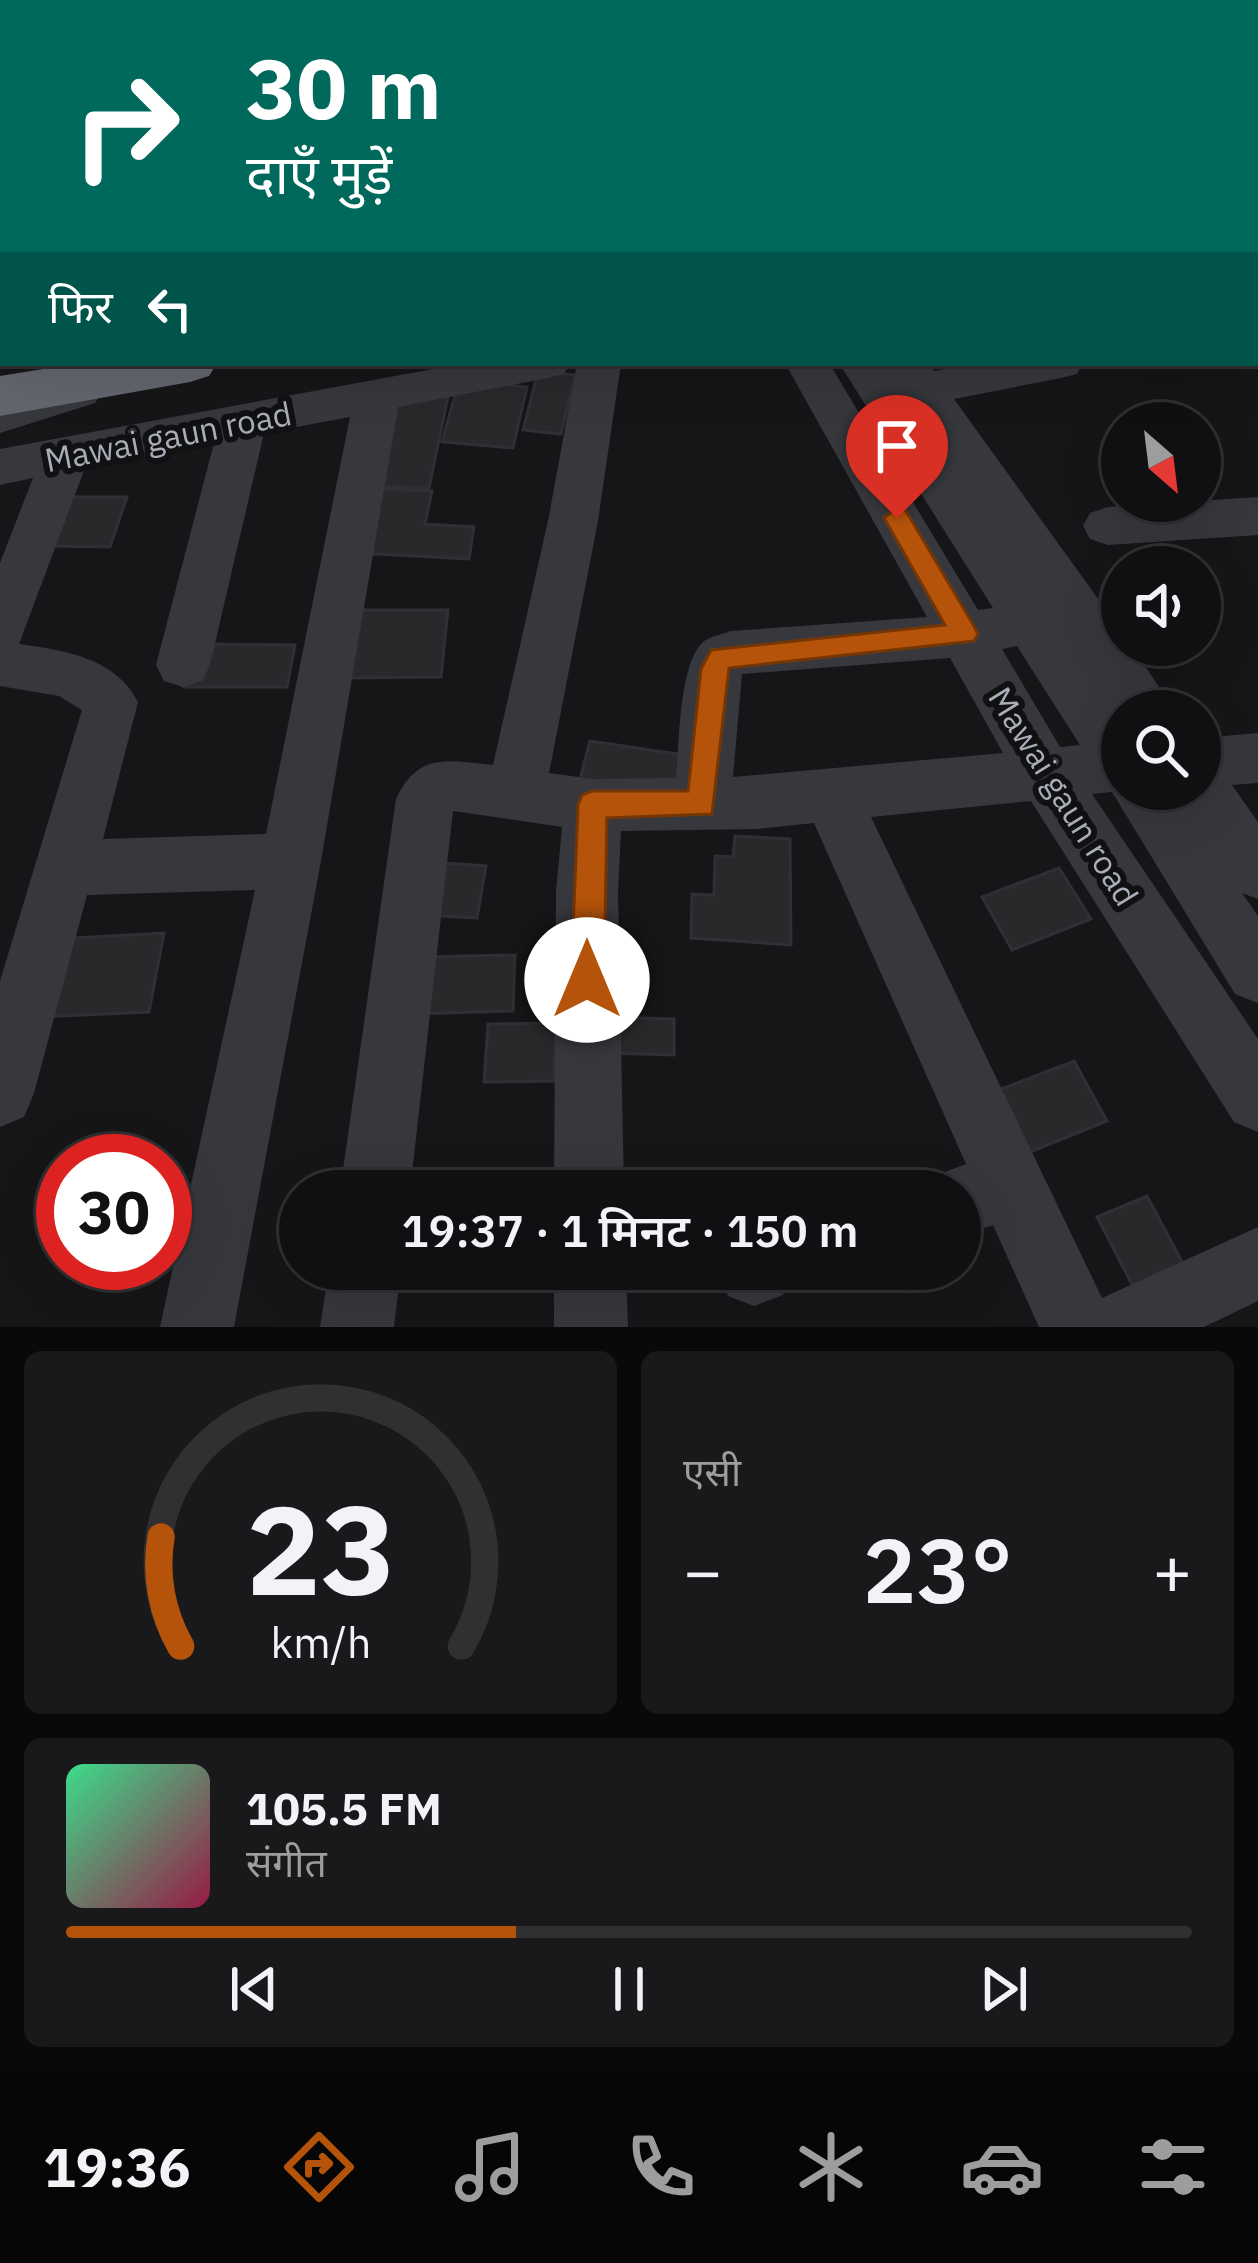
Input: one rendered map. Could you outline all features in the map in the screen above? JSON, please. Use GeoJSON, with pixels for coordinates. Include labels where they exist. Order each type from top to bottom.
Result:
{"type":"FeatureCollection","features":[{"type":"Feature","properties":{"kind":"highway"},"geometry":{"type":"LineString","coordinates":[[0,396],[157,369]]}},
{"type":"Feature","properties":{"kind":"street","name":"Mawai gaun road"},"geometry":{"type":"LineString","coordinates":[[0,467],[531,366]]}},
{"type":"Feature","properties":{"kind":"street"},"geometry":{"type":"LineString","coordinates":[[514,797],[573,521],[599,366]]}},
{"type":"Feature","properties":{"kind":"street","name":"Mawai gaun road"},"geometry":{"type":"LineString","coordinates":[[809,366],[1046,773],[1258,1097]]}},
{"type":"Feature","properties":{"kind":"street"},"geometry":{"type":"LineString","coordinates":[[863,366],[1054,617],[1126,690]]}},
{"type":"Feature","properties":{"kind":"street"},"geometry":{"type":"LineString","coordinates":[[1027,366],[915,376],[1054,617],[1101,719]]}},
{"type":"Feature","properties":{"kind":"street"},"geometry":{"type":"LineString","coordinates":[[0,417],[157,369]]}},
{"type":"Feature","properties":{"kind":"street"},"geometry":{"type":"LineString","coordinates":[[196,1327],[291,861],[377,394]]}},
{"type":"Feature","properties":{"kind":"street"},"geometry":{"type":"LineString","coordinates":[[183,665],[243,422]]}},
{"type":"Feature","properties":{"kind":"street"},"geometry":{"type":"LineString","coordinates":[[0,630],[66,455]]}},
{"type":"Feature","properties":{"kind":"street"},"geometry":{"type":"LineString","coordinates":[[1108,526],[1258,516]]}},
{"type":"Feature","properties":{"kind":"street"},"geometry":{"type":"LineString","coordinates":[[702,805],[715,669],[721,658],[964,634],[1054,617]]}},
{"type":"Feature","properties":{"kind":"street"},"geometry":{"type":"LineString","coordinates":[[0,664],[63,673],[96,685],[110,703],[0,1093]]}},
{"type":"Feature","properties":{"kind":"street"},"geometry":{"type":"LineString","coordinates":[[1221,762],[1258,758]]}},
{"type":"Feature","properties":{"kind":"street"},"geometry":{"type":"LineString","coordinates":[[378,1170],[425,799],[433,789],[447,785],[592,805],[702,805],[1101,766]]}},
{"type":"Feature","properties":{"kind":"street"},"geometry":{"type":"LineString","coordinates":[[831,795],[985,1192],[1076,1327]]}},
{"type":"Feature","properties":{"kind":"street"},"geometry":{"type":"LineString","coordinates":[[590,1170],[587,892],[592,805]]}},
{"type":"Feature","properties":{"kind":"street"},"geometry":{"type":"LineString","coordinates":[[1154,810],[1258,972]]}},
{"type":"Feature","properties":{"kind":"street"},"geometry":{"type":"LineString","coordinates":[[1215,810],[1258,871]]}},
{"type":"Feature","properties":{"kind":"street"},"geometry":{"type":"LineString","coordinates":[[64,868],[291,861]]}},
{"type":"Feature","properties":{"kind":"street"},"geometry":{"type":"LineString","coordinates":[[1122,1327],[1258,1263]]}},
{"type":"Feature","properties":{"kind":"street"},"geometry":{"type":"LineString","coordinates":[[357,1327],[362,1290]]}},
{"type":"Feature","properties":{"kind":"street"},"geometry":{"type":"LineString","coordinates":[[590,1290],[591,1327]]}},
{"type":"Feature","properties":{"kind":"building"},"geometry":{"type":"Polygon","coordinates":[[[538,372],[575,375],[561,434],[523,430],[538,372]]]}},
{"type":"Feature","properties":{"kind":"building"},"geometry":{"type":"Polygon","coordinates":[[[459,381],[527,387],[513,448],[442,442],[459,381]]]}},
{"type":"Feature","properties":{"kind":"building"},"geometry":{"type":"Polygon","coordinates":[[[387,395],[448,397],[429,488],[365,486],[387,395]]]}},
{"type":"Feature","properties":{"kind":"building"},"geometry":{"type":"Polygon","coordinates":[[[375,489],[432,491],[425,524],[474,527],[469,559],[358,553],[375,489]]]}},
{"type":"Feature","properties":{"kind":"building"},"geometry":{"type":"Polygon","coordinates":[[[67,497],[127,497],[110,547],[49,546],[67,497]]]}},
{"type":"Feature","properties":{"kind":"building"},"geometry":{"type":"Polygon","coordinates":[[[351,610],[448,610],[441,677],[340,678],[351,610]]]}},
{"type":"Feature","properties":{"kind":"building"},"geometry":{"type":"Polygon","coordinates":[[[196,644],[295,645],[287,687],[184,687],[196,644]]]}},
{"type":"Feature","properties":{"kind":"building"},"geometry":{"type":"Polygon","coordinates":[[[590,741],[684,755],[676,798],[579,783],[590,741]]]}},
{"type":"Feature","properties":{"kind":"building"},"geometry":{"type":"Polygon","coordinates":[[[735,836],[790,839],[791,945],[691,938],[692,894],[714,895],[715,856],[733,857],[735,836]]]}},
{"type":"Feature","properties":{"kind":"building"},"geometry":{"type":"Polygon","coordinates":[[[430,862],[486,866],[477,918],[421,915],[430,862]]]}},
{"type":"Feature","properties":{"kind":"building"},"geometry":{"type":"Polygon","coordinates":[[[1059,868],[1091,919],[1012,950],[982,897],[1059,868]]]}},
{"type":"Feature","properties":{"kind":"building"},"geometry":{"type":"Polygon","coordinates":[[[164,933],[149,1012],[38,1017],[56,939],[164,933]]]}},
{"type":"Feature","properties":{"kind":"building"},"geometry":{"type":"Polygon","coordinates":[[[515,955],[513,1011],[415,1014],[420,957],[515,955]]]}},
{"type":"Feature","properties":{"kind":"building"},"geometry":{"type":"Polygon","coordinates":[[[606,1017],[674,1019],[674,1055],[605,1053],[606,1017]]]}},
{"type":"Feature","properties":{"kind":"building"},"geometry":{"type":"Polygon","coordinates":[[[556,1023],[554,1081],[484,1082],[488,1024],[556,1023]]]}},
{"type":"Feature","properties":{"kind":"building"},"geometry":{"type":"Polygon","coordinates":[[[1074,1061],[1107,1121],[1025,1154],[994,1092],[1074,1061]]]}},
{"type":"Feature","properties":{"kind":"building"},"geometry":{"type":"Polygon","coordinates":[[[1147,1196],[1190,1277],[1139,1298],[1097,1217],[1147,1196]]]}},
{"type":"Feature","properties":{"kind":"route"},"geometry":{"type":"LineString","coordinates":[[587,980],[592,805],[702,805],[715,669],[721,658],[731,653],[964,634],[897,518]]}}]}
